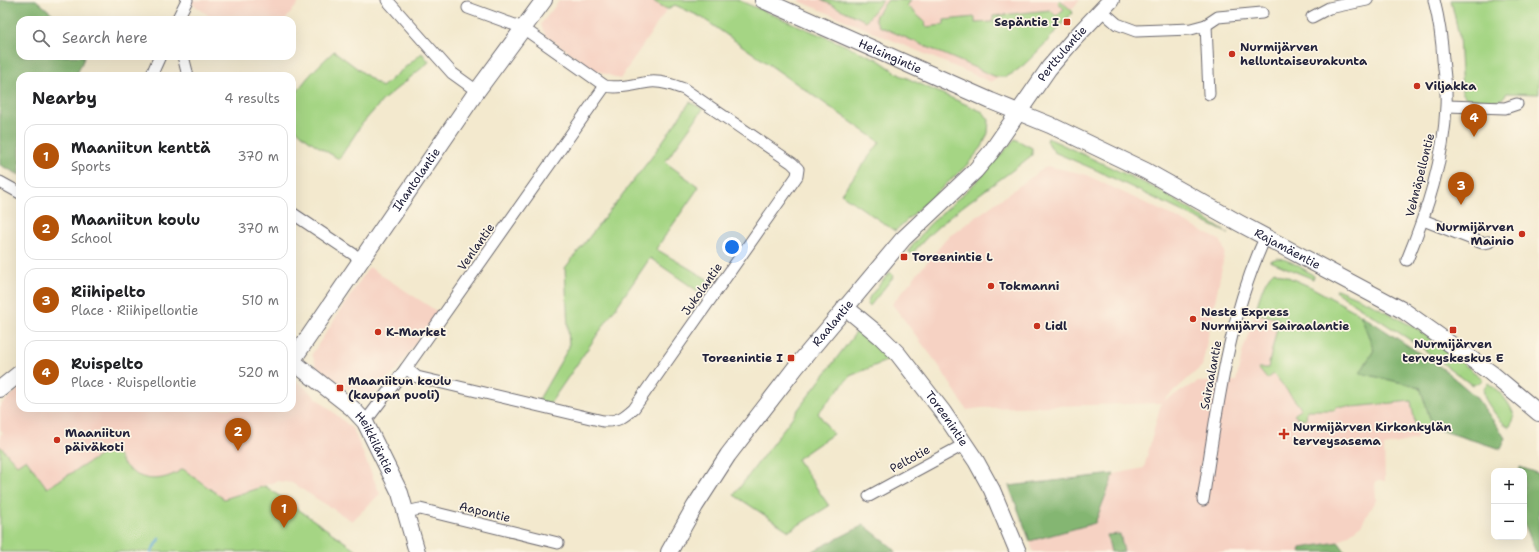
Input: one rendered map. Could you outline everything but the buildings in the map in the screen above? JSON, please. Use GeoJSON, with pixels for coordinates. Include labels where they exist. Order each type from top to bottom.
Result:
{"type":"FeatureCollection","features":[{"type":"Feature","properties":{"kind":"street"},"geometry":{"type":"LineString","coordinates":[[179,16],[187,0]]}},
{"type":"Feature","properties":{"kind":"street"},"geometry":{"type":"LineString","coordinates":[[387,0],[452,73],[477,91]]}},
{"type":"Feature","properties":{"kind":"street","name":"Ihantolantie"},"geometry":{"type":"LineString","coordinates":[[296,355],[477,91],[544,0]]}},
{"type":"Feature","properties":{"kind":"street","name":"Helsingintie"},"geometry":{"type":"LineString","coordinates":[[763,0],[1019,112]]}},
{"type":"Feature","properties":{"kind":"street"},"geometry":{"type":"LineString","coordinates":[[1312,17],[1329,8],[1367,0]]}},
{"type":"Feature","properties":{"kind":"street","name":"Vehnäpellontie"},"geometry":{"type":"LineString","coordinates":[[1407,260],[1423,220],[1439,165],[1446,106],[1442,41],[1434,0]]}},
{"type":"Feature","properties":{"kind":"street"},"geometry":{"type":"LineString","coordinates":[[1106,5],[1118,24],[1136,31],[1191,29],[1206,25],[1218,16],[1262,13]]}},
{"type":"Feature","properties":{"kind":"street","name":"Perttulantie"},"geometry":{"type":"LineString","coordinates":[[1019,112],[1049,68],[1106,5]]}},
{"type":"Feature","properties":{"kind":"street"},"geometry":{"type":"LineString","coordinates":[[468,8],[523,28],[605,86]]}},
{"type":"Feature","properties":{"kind":"street"},"geometry":{"type":"LineString","coordinates":[[1206,25],[1209,94]]}},
{"type":"Feature","properties":{"kind":"street"},"geometry":{"type":"LineString","coordinates":[[153,72],[158,60]]}},
{"type":"Feature","properties":{"kind":"street"},"geometry":{"type":"LineString","coordinates":[[184,60],[187,72]]}},
{"type":"Feature","properties":{"kind":"street","name":"Jukolantie"},"geometry":{"type":"LineString","coordinates":[[406,368],[417,377],[603,422],[616,422],[634,408],[797,176],[798,169],[792,163],[684,89],[660,82],[613,88],[605,86]]}},
{"type":"Feature","properties":{"kind":"street","name":"Venlantie"},"geometry":{"type":"LineString","coordinates":[[365,422],[406,368],[605,86]]}},
{"type":"Feature","properties":{"kind":"street"},"geometry":{"type":"LineString","coordinates":[[1446,106],[1505,108],[1517,104]]}},
{"type":"Feature","properties":{"kind":"street","name":"Rajamäentie"},"geometry":{"type":"LineString","coordinates":[[1019,112],[1146,171],[1404,311],[1491,373],[1539,413]]}},
{"type":"Feature","properties":{"kind":"street","name":"Raalantie"},"geometry":{"type":"LineString","coordinates":[[669,552],[695,506],[728,455],[845,307],[902,239],[975,171],[991,152],[1019,112]]}},
{"type":"Feature","properties":{"kind":"street"},"geometry":{"type":"LineString","coordinates":[[0,182],[16,191]]}},
{"type":"Feature","properties":{"kind":"street"},"geometry":{"type":"LineString","coordinates":[[296,216],[362,260]]}},
{"type":"Feature","properties":{"kind":"street"},"geometry":{"type":"LineString","coordinates":[[1423,220],[1482,244],[1490,242]]}},
{"type":"Feature","properties":{"kind":"street","name":"Sairaalantie"},"geometry":{"type":"LineString","coordinates":[[1203,500],[1223,376],[1236,318],[1256,258],[1266,236]]}},
{"type":"Feature","properties":{"kind":"street","name":"Toreenintie"},"geometry":{"type":"LineString","coordinates":[[845,307],[880,336],[898,354],[965,444],[992,490],[1018,552]]}},
{"type":"Feature","properties":{"kind":"street","name":"Heikkiläntie"},"geometry":{"type":"LineString","coordinates":[[296,364],[352,408],[365,422],[400,493],[417,552]]}},
{"type":"Feature","properties":{"kind":"street"},"geometry":{"type":"LineString","coordinates":[[0,389],[16,376]]}},
{"type":"Feature","properties":{"kind":"street","name":"Peltotie"},"geometry":{"type":"LineString","coordinates":[[868,496],[965,444]]}},
{"type":"Feature","properties":{"kind":"street","name":"Aapontie"},"geometry":{"type":"LineString","coordinates":[[406,512],[420,509],[558,543]]}},
{"type":"Feature","properties":{"kind":"shaded area"},"geometry":{"type":"Polygon","coordinates":[[[187,0],[301,0],[288,16],[209,16],[187,0]]]}},
{"type":"Feature","properties":{"kind":"shaded area"},"geometry":{"type":"Polygon","coordinates":[[[560,0],[651,0],[667,9],[620,79],[593,69],[545,35],[541,24],[560,0]]]}},
{"type":"Feature","properties":{"kind":"shaded area"},"geometry":{"type":"Polygon","coordinates":[[[797,0],[1080,0],[1028,56],[1009,72],[991,82],[797,0]]]}},
{"type":"Feature","properties":{"kind":"shaded area"},"geometry":{"type":"Polygon","coordinates":[[[1047,166],[1084,174],[1181,220],[1221,241],[1225,252],[1202,366],[1163,401],[1198,382],[1236,381],[1243,350],[1255,313],[1281,318],[1306,405],[1353,407],[1411,401],[1417,439],[1384,446],[1385,481],[1375,481],[1376,499],[1361,525],[1338,542],[1301,548],[1300,552],[1124,552],[1120,534],[1107,535],[1111,552],[1033,552],[1030,541],[1095,523],[1114,474],[1144,468],[1161,403],[981,408],[967,410],[939,366],[892,304],[948,237],[1047,166]]]}},
{"type":"Feature","properties":{"kind":"shaded area"},"geometry":{"type":"Polygon","coordinates":[[[369,267],[438,312],[395,372],[370,398],[363,400],[316,366],[312,354],[369,267]]]}},
{"type":"Feature","properties":{"kind":"shaded area"},"geometry":{"type":"Polygon","coordinates":[[[296,380],[353,429],[380,494],[352,521],[292,483],[277,481],[224,499],[183,469],[173,476],[162,478],[144,478],[136,475],[124,464],[114,447],[47,488],[26,459],[17,465],[0,446],[0,435],[3,433],[0,429],[0,405],[16,391],[16,412],[296,412],[296,380]]]}},
{"type":"Feature","properties":{"kind":"green space"},"geometry":{"type":"Polygon","coordinates":[[[0,0],[36,0],[55,16],[16,16],[16,60],[83,60],[78,72],[16,72],[16,173],[0,165],[0,0]]]}},
{"type":"Feature","properties":{"kind":"green space"},"geometry":{"type":"Polygon","coordinates":[[[651,0],[738,0],[877,59],[900,75],[983,112],[989,120],[988,133],[982,147],[966,166],[895,231],[841,194],[880,142],[701,17],[675,5],[667,9],[651,0]]]}},
{"type":"Feature","properties":{"kind":"green space"},"geometry":{"type":"Polygon","coordinates":[[[821,0],[883,0],[866,21],[821,0]]]}},
{"type":"Feature","properties":{"kind":"green space"},"geometry":{"type":"Polygon","coordinates":[[[888,0],[911,0],[907,6],[925,22],[926,27],[944,25],[944,20],[975,17],[975,23],[993,22],[993,16],[1050,10],[1056,16],[1064,9],[1058,2],[1060,0],[1073,12],[1021,68],[1012,74],[999,77],[879,26],[875,19],[876,15],[888,0]]]}},
{"type":"Feature","properties":{"kind":"green space"},"geometry":{"type":"Polygon","coordinates":[[[1451,0],[1539,0],[1539,94],[1507,93],[1502,99],[1493,101],[1466,98],[1462,92],[1459,36],[1451,0]]]}},
{"type":"Feature","properties":{"kind":"green space"},"geometry":{"type":"Polygon","coordinates":[[[334,51],[382,87],[422,53],[429,62],[383,100],[362,124],[339,159],[314,144],[300,133],[296,127],[296,94],[317,68],[334,51]]]}},
{"type":"Feature","properties":{"kind":"green space"},"geometry":{"type":"Polygon","coordinates":[[[690,102],[703,109],[665,162],[699,187],[656,249],[714,283],[705,296],[650,258],[549,405],[538,401],[569,347],[565,268],[651,158],[690,102]]]}},
{"type":"Feature","properties":{"kind":"green space"},"geometry":{"type":"Polygon","coordinates":[[[1048,138],[1159,190],[1229,234],[1096,170],[1054,152],[1047,141],[1048,138]]]}},
{"type":"Feature","properties":{"kind":"green space"},"geometry":{"type":"Polygon","coordinates":[[[1015,139],[1032,148],[1032,155],[954,213],[925,239],[912,254],[908,251],[929,225],[975,183],[1015,139]]]}},
{"type":"Feature","properties":{"kind":"green space"},"geometry":{"type":"Polygon","coordinates":[[[1278,258],[1302,268],[1314,276],[1313,279],[1270,261],[1278,258]]]}},
{"type":"Feature","properties":{"kind":"green space"},"geometry":{"type":"Polygon","coordinates":[[[1274,271],[1311,287],[1360,314],[1374,350],[1360,373],[1420,387],[1433,428],[1416,429],[1411,401],[1353,407],[1338,406],[1334,410],[1307,410],[1306,419],[1298,418],[1294,415],[1301,408],[1274,374],[1267,379],[1258,368],[1268,368],[1279,319],[1255,313],[1264,285],[1274,271]]]}},
{"type":"Feature","properties":{"kind":"green space"},"geometry":{"type":"Polygon","coordinates":[[[890,272],[894,276],[869,307],[867,304],[870,296],[890,272]]]}},
{"type":"Feature","properties":{"kind":"green space"},"geometry":{"type":"Polygon","coordinates":[[[1337,289],[1370,303],[1419,330],[1483,379],[1479,383],[1472,385],[1418,345],[1336,292],[1337,289]]]}},
{"type":"Feature","properties":{"kind":"green space"},"geometry":{"type":"Polygon","coordinates":[[[1360,314],[1442,368],[1475,396],[1506,438],[1501,449],[1433,428],[1420,387],[1360,373],[1374,350],[1360,314]]]}},
{"type":"Feature","properties":{"kind":"green space"},"geometry":{"type":"Polygon","coordinates":[[[857,331],[891,359],[850,376],[818,413],[833,434],[797,459],[829,506],[789,531],[734,495],[857,331]]]}},
{"type":"Feature","properties":{"kind":"green space"},"geometry":{"type":"Polygon","coordinates":[[[1488,383],[1504,397],[1512,410],[1514,415],[1510,427],[1507,426],[1492,410],[1485,398],[1483,389],[1488,383]]]}},
{"type":"Feature","properties":{"kind":"green space"},"geometry":{"type":"Polygon","coordinates":[[[0,446],[17,465],[26,459],[47,488],[114,447],[119,458],[126,467],[142,477],[152,479],[162,478],[183,469],[224,499],[265,486],[359,552],[0,552],[0,446]]]}},
{"type":"Feature","properties":{"kind":"green space"},"geometry":{"type":"Polygon","coordinates":[[[1527,470],[1539,474],[1539,552],[1536,552],[1527,530],[1527,470]]]}},
{"type":"Feature","properties":{"kind":"green space"},"geometry":{"type":"Polygon","coordinates":[[[1114,474],[1095,523],[1030,541],[1009,486],[1114,474]]]}},
{"type":"Feature","properties":{"kind":"green space"},"geometry":{"type":"Polygon","coordinates":[[[864,525],[896,552],[811,552],[864,525]]]}},
{"type":"Feature","properties":{"kind":"green space"},"geometry":{"type":"Polygon","coordinates":[[[1120,534],[1124,552],[1111,552],[1107,535],[1120,534]]]}},
{"type":"Feature","properties":{"kind":"green space"},"geometry":{"type":"Polygon","coordinates":[[[1338,542],[1346,552],[1300,552],[1301,548],[1338,542]]]}},
{"type":"Feature","properties":{"kind":"waterway"},"geometry":{"type":"LineString","coordinates":[[151,552],[159,539]]}},
{"type":"Feature","properties":{"kind":"place","name":"Sepäntie I"},"geometry":{"type":"Point","coordinates":[1067,22]}},
{"type":"Feature","properties":{"kind":"place","name":"Nurmijärven helluntaiseurakunta"},"geometry":{"type":"Point","coordinates":[1232,54]}},
{"type":"Feature","properties":{"kind":"place","name":"Viljakka"},"geometry":{"type":"Point","coordinates":[1417,86]}},
{"type":"Feature","properties":{"kind":"place","name":"Ruispelto"},"geometry":{"type":"Point","coordinates":[1474,137]}},
{"type":"Feature","properties":{"kind":"place","name":"Riihipelto"},"geometry":{"type":"Point","coordinates":[1461,205]}},
{"type":"Feature","properties":{"kind":"place","name":"Nurmijärven Mainio"},"geometry":{"type":"Point","coordinates":[1522,234]}},
{"type":"Feature","properties":{"kind":"place","name":"Toreenintie L"},"geometry":{"type":"Point","coordinates":[904,257]}},
{"type":"Feature","properties":{"kind":"place","name":"Tokmanni"},"geometry":{"type":"Point","coordinates":[991,286]}},
{"type":"Feature","properties":{"kind":"place","name":"Neste Express Nurmijärvi Sairaalantie"},"geometry":{"type":"Point","coordinates":[1193,319]}},
{"type":"Feature","properties":{"kind":"place","name":"Lidl"},"geometry":{"type":"Point","coordinates":[1037,326]}},
{"type":"Feature","properties":{"kind":"place","name":"Nurmijärven terveyskeskus E"},"geometry":{"type":"Point","coordinates":[1453,330]}},
{"type":"Feature","properties":{"kind":"place","name":"K-Market"},"geometry":{"type":"Point","coordinates":[378,332]}},
{"type":"Feature","properties":{"kind":"place","name":"Toreenintie I"},"geometry":{"type":"Point","coordinates":[791,358]}},
{"type":"Feature","properties":{"kind":"place","name":"Maaniitun koulu (kaupan puoli)"},"geometry":{"type":"Point","coordinates":[340,388]}},
{"type":"Feature","properties":{"kind":"place","name":"Nurmijärven Kirkonkylän terveysasema"},"geometry":{"type":"Point","coordinates":[1284,434]}},
{"type":"Feature","properties":{"kind":"place","name":"Maaniitun päiväkoti"},"geometry":{"type":"Point","coordinates":[57,440]}},
{"type":"Feature","properties":{"kind":"place","name":"Maaniitun koulu"},"geometry":{"type":"Point","coordinates":[238,451]}},
{"type":"Feature","properties":{"kind":"place","name":"Maaniitun kenttä"},"geometry":{"type":"Point","coordinates":[284,528]}}]}
